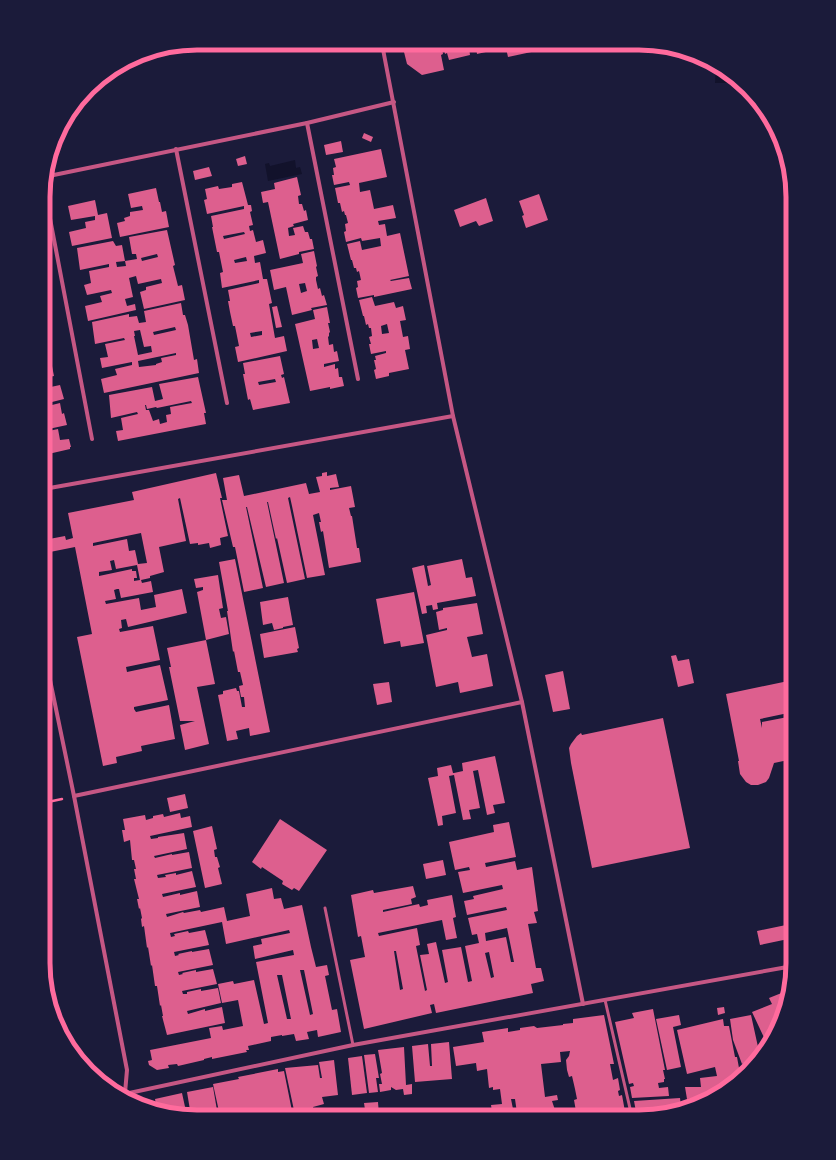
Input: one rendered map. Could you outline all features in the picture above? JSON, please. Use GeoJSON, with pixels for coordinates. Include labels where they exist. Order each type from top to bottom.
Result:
{"type":"FeatureCollection","features":[{"type":"Feature","properties":{"kind":"street"},"geometry":{"type":"LineString","coordinates":[[383,50],[452,416],[522,702],[583,1004]]}},
{"type":"Feature","properties":{"kind":"street"},"geometry":{"type":"LineString","coordinates":[[52,174],[307,123],[394,102]]}},
{"type":"Feature","properties":{"kind":"street"},"geometry":{"type":"LineString","coordinates":[[307,123],[358,379]]}},
{"type":"Feature","properties":{"kind":"street"},"geometry":{"type":"LineString","coordinates":[[176,149],[227,403]]}},
{"type":"Feature","properties":{"kind":"street"},"geometry":{"type":"LineString","coordinates":[[50,218],[92,439]]}},
{"type":"Feature","properties":{"kind":"street"},"geometry":{"type":"LineString","coordinates":[[50,488],[452,416]]}},
{"type":"Feature","properties":{"kind":"street"},"geometry":{"type":"LineString","coordinates":[[50,680],[127,1070],[125,1091]]}},
{"type":"Feature","properties":{"kind":"street"},"geometry":{"type":"LineString","coordinates":[[74,796],[522,702]]}},
{"type":"Feature","properties":{"kind":"street"},"geometry":{"type":"LineString","coordinates":[[128,1092],[353,1045],[786,967]]}},
{"type":"Feature","properties":{"kind":"lane"},"geometry":{"type":"LineString","coordinates":[[325,908],[353,1045]]}},
{"type":"Feature","properties":{"kind":"lane"},"geometry":{"type":"LineString","coordinates":[[605,1000],[630,1110]]}},
{"type":"Feature","properties":{"kind":"path"},"geometry":{"type":"LineString","coordinates":[[50,801],[74,796]]}},
{"type":"Feature","properties":{"kind":"shaded area"},"geometry":{"type":"Polygon","coordinates":[[[716,72],[731,83],[715,83],[716,72]]]}},
{"type":"Feature","properties":{"kind":"shaded area"},"geometry":{"type":"Polygon","coordinates":[[[295,160],[296,168],[300,167],[302,174],[268,181],[265,164],[269,163],[270,166],[295,160]]]}},
{"type":"Feature","properties":{"kind":"building"},"geometry":{"type":"Polygon","coordinates":[[[404,50],[442,50],[443,54],[441,55],[444,70],[422,75],[407,64],[404,50]]]}},
{"type":"Feature","properties":{"kind":"building"},"geometry":{"type":"Polygon","coordinates":[[[444,50],[469,50],[470,55],[449,60],[447,53],[445,54],[444,50]]]}},
{"type":"Feature","properties":{"kind":"building"},"geometry":{"type":"Polygon","coordinates":[[[476,50],[495,50],[477,54],[476,50]]]}},
{"type":"Feature","properties":{"kind":"building"},"geometry":{"type":"Polygon","coordinates":[[[506,50],[536,50],[536,51],[508,57],[506,50]]]}},
{"type":"Feature","properties":{"kind":"building"},"geometry":{"type":"Polygon","coordinates":[[[364,133],[373,137],[371,142],[362,138],[364,133]]]}},
{"type":"Feature","properties":{"kind":"building"},"geometry":{"type":"Polygon","coordinates":[[[341,141],[343,152],[326,155],[324,145],[341,141]]]}},
{"type":"Feature","properties":{"kind":"building"},"geometry":{"type":"Polygon","coordinates":[[[381,149],[387,177],[359,183],[360,192],[370,190],[374,209],[393,205],[396,218],[378,221],[379,225],[385,224],[387,236],[400,233],[409,276],[390,280],[409,278],[412,289],[374,297],[374,295],[358,298],[356,288],[358,287],[357,281],[361,280],[359,271],[357,272],[356,268],[354,268],[347,244],[360,241],[362,250],[381,246],[380,238],[362,241],[361,238],[346,242],[344,232],[346,231],[345,224],[348,223],[344,211],[342,212],[340,203],[338,203],[335,188],[350,185],[349,182],[334,185],[332,175],[334,175],[333,168],[336,167],[334,159],[381,149]]]}},
{"type":"Feature","properties":{"kind":"building"},"geometry":{"type":"Polygon","coordinates":[[[245,156],[247,164],[238,166],[236,159],[245,156]]]}},
{"type":"Feature","properties":{"kind":"building"},"geometry":{"type":"Polygon","coordinates":[[[209,167],[212,176],[195,180],[193,171],[209,167]]]}},
{"type":"Feature","properties":{"kind":"building"},"geometry":{"type":"Polygon","coordinates":[[[297,177],[301,195],[298,196],[299,204],[302,204],[304,211],[306,210],[308,220],[293,224],[294,226],[288,228],[289,236],[295,235],[293,228],[303,226],[305,232],[308,232],[310,239],[312,239],[314,249],[299,252],[299,254],[280,259],[268,202],[263,203],[261,192],[275,189],[274,183],[297,177]]]}},
{"type":"Feature","properties":{"kind":"building"},"geometry":{"type":"Polygon","coordinates":[[[242,182],[248,205],[251,205],[252,211],[250,212],[253,225],[249,226],[250,231],[253,230],[256,242],[263,240],[266,253],[254,256],[255,263],[260,262],[263,279],[267,279],[272,303],[269,304],[275,338],[284,336],[287,351],[238,362],[235,347],[239,346],[235,326],[233,326],[230,312],[228,290],[259,283],[259,280],[222,288],[220,273],[223,272],[219,252],[217,252],[211,216],[244,209],[244,206],[207,214],[204,200],[207,199],[205,189],[218,186],[219,189],[232,187],[232,184],[242,182]],[[244,232],[223,236],[224,239],[245,234],[244,232]],[[246,257],[234,260],[235,263],[247,261],[246,257]],[[262,331],[250,333],[251,337],[262,335],[262,331]]]}},
{"type":"Feature","properties":{"kind":"building"},"geometry":{"type":"Polygon","coordinates":[[[156,188],[162,212],[166,211],[169,227],[120,237],[117,223],[125,221],[124,218],[130,216],[130,212],[143,210],[142,206],[131,208],[128,194],[156,188]]]}},
{"type":"Feature","properties":{"kind":"building"},"geometry":{"type":"Polygon","coordinates":[[[539,194],[548,220],[526,228],[522,216],[524,215],[519,201],[539,194]]]}},
{"type":"Feature","properties":{"kind":"building"},"geometry":{"type":"Polygon","coordinates":[[[486,198],[493,221],[479,226],[476,221],[460,227],[454,210],[486,198]]]}},
{"type":"Feature","properties":{"kind":"building"},"geometry":{"type":"Polygon","coordinates":[[[95,200],[98,215],[107,213],[112,238],[72,246],[69,232],[86,228],[85,222],[95,220],[95,216],[71,220],[68,206],[95,200]]]}},
{"type":"Feature","properties":{"kind":"building"},"geometry":{"type":"Polygon","coordinates":[[[167,230],[178,286],[182,285],[185,300],[144,309],[140,292],[146,290],[146,287],[162,283],[161,279],[138,284],[136,276],[129,278],[133,297],[125,299],[127,306],[135,304],[136,310],[88,321],[85,306],[102,302],[100,296],[112,293],[111,290],[87,295],[84,285],[91,283],[89,271],[109,267],[109,264],[80,270],[77,248],[113,241],[116,246],[122,245],[125,261],[137,259],[136,254],[132,254],[129,237],[167,230]],[[157,254],[141,258],[142,261],[158,257],[157,254]],[[125,261],[116,262],[117,267],[126,266],[125,261]]]}},
{"type":"Feature","properties":{"kind":"building"},"geometry":{"type":"Polygon","coordinates":[[[314,251],[317,266],[318,276],[316,277],[316,280],[318,289],[320,288],[322,296],[324,295],[327,305],[311,308],[312,310],[292,315],[286,287],[274,290],[270,270],[303,263],[301,254],[314,251]],[[305,283],[299,284],[301,293],[307,291],[305,283]]]}},
{"type":"Feature","properties":{"kind":"building"},"geometry":{"type":"Polygon","coordinates":[[[372,297],[375,306],[394,302],[396,308],[403,306],[406,320],[400,321],[403,337],[408,336],[410,349],[405,350],[409,369],[389,373],[389,376],[376,379],[374,370],[376,369],[374,360],[376,360],[375,356],[386,353],[386,351],[371,354],[369,337],[372,336],[371,328],[369,328],[368,324],[366,325],[359,300],[372,297]],[[387,324],[381,326],[382,334],[389,333],[387,324]]]}},
{"type":"Feature","properties":{"kind":"building"},"geometry":{"type":"Polygon","coordinates":[[[181,303],[183,315],[185,315],[188,325],[194,360],[197,359],[199,373],[104,393],[101,379],[117,375],[115,369],[132,365],[132,362],[102,368],[100,358],[108,357],[105,344],[125,340],[124,338],[95,344],[92,322],[129,314],[129,317],[137,316],[139,323],[146,322],[144,311],[181,303]],[[175,327],[153,332],[154,335],[176,330],[175,327]],[[140,330],[134,331],[138,355],[152,352],[151,346],[144,347],[140,330]],[[176,353],[138,361],[139,367],[156,365],[162,362],[161,358],[176,355],[176,353]]]}},
{"type":"Feature","properties":{"kind":"building"},"geometry":{"type":"Polygon","coordinates":[[[277,306],[282,327],[276,328],[272,307],[277,306]]]}},
{"type":"Feature","properties":{"kind":"building"},"geometry":{"type":"Polygon","coordinates":[[[327,307],[330,323],[328,323],[330,332],[328,337],[329,345],[333,344],[334,352],[337,351],[339,361],[324,364],[324,367],[335,364],[335,369],[338,368],[339,377],[342,377],[344,386],[310,391],[295,324],[315,319],[313,310],[327,307]],[[317,339],[312,340],[313,349],[319,348],[317,339]]]}},
{"type":"Feature","properties":{"kind":"building"},"geometry":{"type":"Polygon","coordinates":[[[280,356],[284,374],[281,375],[282,378],[284,377],[290,403],[253,410],[250,399],[248,400],[243,374],[245,374],[243,363],[280,356]],[[275,379],[258,382],[259,385],[276,382],[275,379]]]}},
{"type":"Feature","properties":{"kind":"building"},"geometry":{"type":"Polygon","coordinates":[[[50,366],[52,366],[54,376],[50,377],[50,366]]]}},
{"type":"Feature","properties":{"kind":"building"},"geometry":{"type":"Polygon","coordinates":[[[198,377],[206,413],[204,413],[206,424],[118,441],[116,431],[123,430],[121,418],[138,414],[137,412],[111,418],[109,395],[152,387],[155,401],[163,399],[159,384],[198,377]],[[191,401],[147,409],[145,405],[146,410],[149,410],[153,421],[159,419],[160,424],[167,422],[166,415],[171,414],[170,407],[192,403],[191,401]]]}},
{"type":"Feature","properties":{"kind":"building"},"geometry":{"type":"Polygon","coordinates":[[[60,385],[64,399],[50,402],[50,387],[60,385]]]}},
{"type":"Feature","properties":{"kind":"building"},"geometry":{"type":"Polygon","coordinates":[[[60,403],[62,414],[64,413],[67,425],[50,429],[50,406],[60,403]]]}},
{"type":"Feature","properties":{"kind":"building"},"geometry":{"type":"Polygon","coordinates":[[[58,429],[60,440],[69,439],[70,449],[50,454],[50,431],[58,429]]]}},
{"type":"Feature","properties":{"kind":"building"},"geometry":{"type":"Polygon","coordinates":[[[327,472],[327,476],[336,474],[339,487],[330,488],[330,490],[351,486],[355,507],[349,508],[361,562],[329,568],[323,531],[321,532],[319,522],[321,522],[319,513],[313,515],[325,575],[307,578],[290,497],[288,498],[305,579],[287,583],[267,502],[284,583],[266,587],[246,507],[263,588],[244,592],[235,547],[233,547],[222,500],[227,500],[223,478],[239,475],[244,496],[306,483],[309,494],[320,492],[316,477],[322,476],[322,473],[327,472]]]}},
{"type":"Feature","properties":{"kind":"building"},"geometry":{"type":"Polygon","coordinates":[[[216,473],[222,498],[220,498],[228,536],[220,538],[221,545],[210,548],[209,543],[198,545],[198,543],[190,544],[180,498],[178,499],[186,541],[159,547],[164,572],[141,580],[142,583],[151,581],[153,592],[121,598],[119,589],[117,589],[114,590],[116,599],[105,601],[106,604],[139,598],[141,610],[156,607],[154,595],[182,589],[187,613],[128,627],[126,619],[121,620],[122,628],[119,629],[120,632],[153,626],[160,660],[126,667],[127,672],[160,665],[168,700],[134,707],[134,709],[136,712],[169,705],[175,739],[141,746],[142,751],[116,757],[117,763],[103,766],[77,637],[92,634],[75,547],[50,552],[50,539],[65,536],[66,540],[73,538],[68,513],[134,500],[132,492],[216,473]],[[141,533],[93,543],[93,546],[127,539],[129,551],[135,550],[138,564],[147,563],[141,533]],[[114,560],[110,561],[112,570],[99,572],[99,576],[132,569],[132,571],[136,571],[137,578],[134,578],[134,581],[140,580],[137,565],[116,569],[114,560]]]}},
{"type":"Feature","properties":{"kind":"building"},"geometry":{"type":"Polygon","coordinates":[[[235,559],[270,732],[250,736],[249,728],[236,731],[238,739],[227,741],[218,695],[223,694],[223,691],[236,688],[237,691],[239,691],[242,707],[245,707],[244,697],[241,697],[239,686],[243,685],[240,672],[238,672],[234,651],[233,652],[228,611],[219,562],[235,559]]]}},
{"type":"Feature","properties":{"kind":"building"},"geometry":{"type":"Polygon","coordinates":[[[462,559],[466,578],[472,577],[476,596],[437,603],[438,609],[433,610],[432,605],[426,606],[427,613],[422,614],[412,568],[424,565],[428,586],[431,585],[427,566],[462,559]]]}},
{"type":"Feature","properties":{"kind":"building"},"geometry":{"type":"Polygon","coordinates":[[[218,575],[223,608],[219,609],[221,618],[226,617],[229,634],[206,640],[197,592],[203,590],[203,587],[196,588],[194,579],[218,575]]]}},
{"type":"Feature","properties":{"kind":"building"},"geometry":{"type":"Polygon","coordinates":[[[414,592],[424,643],[401,647],[400,641],[384,644],[376,599],[414,592]]]}},
{"type":"Feature","properties":{"kind":"building"},"geometry":{"type":"Polygon","coordinates":[[[288,597],[293,625],[274,630],[272,623],[263,625],[260,602],[288,597]]]}},
{"type":"Feature","properties":{"kind":"building"},"geometry":{"type":"Polygon","coordinates":[[[477,603],[483,634],[467,637],[472,657],[487,654],[493,686],[460,693],[458,682],[436,687],[426,635],[447,630],[447,628],[439,630],[436,612],[443,610],[443,608],[477,603]]]}},
{"type":"Feature","properties":{"kind":"building"},"geometry":{"type":"Polygon","coordinates":[[[295,627],[299,648],[297,649],[298,652],[264,658],[260,634],[295,627]]]}},
{"type":"Feature","properties":{"kind":"building"},"geometry":{"type":"Polygon","coordinates":[[[206,640],[215,684],[197,687],[209,744],[185,750],[180,725],[195,721],[180,721],[169,667],[171,667],[167,648],[206,640]]]}},
{"type":"Feature","properties":{"kind":"building"},"geometry":{"type":"Polygon","coordinates":[[[676,655],[678,661],[689,659],[694,683],[678,687],[671,656],[676,655]]]}},
{"type":"Feature","properties":{"kind":"building"},"geometry":{"type":"Polygon","coordinates":[[[563,671],[570,709],[553,712],[545,675],[563,671]]]}},
{"type":"Feature","properties":{"kind":"building"},"geometry":{"type":"Polygon","coordinates":[[[786,681],[786,713],[760,719],[762,728],[762,722],[786,717],[786,760],[774,763],[769,778],[766,782],[758,785],[751,785],[746,782],[740,774],[739,761],[726,694],[786,681]]]}},
{"type":"Feature","properties":{"kind":"building"},"geometry":{"type":"Polygon","coordinates":[[[389,682],[392,702],[377,705],[373,684],[389,682]]]}},
{"type":"Feature","properties":{"kind":"building"},"geometry":{"type":"Polygon","coordinates":[[[663,718],[690,848],[592,868],[569,748],[577,736],[581,733],[582,735],[663,718]]]}},
{"type":"Feature","properties":{"kind":"building"},"geometry":{"type":"Polygon","coordinates":[[[495,756],[505,803],[493,805],[495,813],[487,815],[478,770],[473,771],[480,808],[469,810],[471,819],[463,820],[454,775],[449,776],[456,813],[442,816],[443,825],[438,826],[428,778],[438,776],[437,768],[451,765],[454,773],[463,771],[462,763],[495,756]]]}},
{"type":"Feature","properties":{"kind":"building"},"geometry":{"type":"Polygon","coordinates":[[[185,794],[188,808],[170,812],[167,798],[185,794]]]}},
{"type":"Feature","properties":{"kind":"building"},"geometry":{"type":"Polygon","coordinates":[[[180,813],[181,818],[190,816],[192,827],[150,836],[151,839],[184,833],[187,849],[154,856],[155,858],[189,852],[192,868],[157,875],[158,878],[166,877],[165,875],[176,873],[176,875],[192,871],[196,887],[162,894],[163,897],[197,891],[200,907],[166,914],[167,917],[183,912],[200,910],[201,912],[224,907],[227,921],[250,916],[246,894],[272,888],[274,899],[281,898],[284,909],[302,905],[316,967],[327,965],[329,975],[325,976],[332,1010],[337,1009],[341,1032],[318,1037],[317,1030],[307,1032],[309,1039],[296,1041],[294,1034],[282,1035],[271,1037],[271,1041],[248,1046],[249,1050],[246,1050],[247,1052],[212,1059],[212,1057],[178,1066],[177,1064],[168,1065],[169,1068],[157,1070],[149,1065],[148,1061],[152,1060],[150,1050],[211,1038],[209,1028],[222,1026],[223,1030],[243,1026],[238,1000],[222,1003],[218,984],[233,981],[234,984],[254,980],[264,1024],[268,1023],[256,962],[294,955],[293,950],[255,959],[253,946],[262,944],[261,939],[290,933],[289,930],[226,944],[222,922],[170,933],[171,937],[175,936],[174,934],[188,931],[189,933],[205,930],[209,945],[174,952],[175,956],[192,951],[209,949],[213,965],[178,972],[179,975],[196,970],[196,972],[213,969],[217,984],[182,991],[183,994],[187,994],[187,992],[201,989],[201,991],[218,988],[221,1003],[187,1011],[188,1014],[205,1009],[205,1011],[222,1007],[225,1023],[167,1035],[157,986],[155,986],[144,926],[142,927],[142,918],[137,899],[139,899],[134,879],[136,879],[134,869],[136,869],[134,860],[132,860],[130,840],[124,842],[122,830],[125,830],[123,819],[145,815],[146,820],[153,818],[153,816],[163,814],[164,817],[180,813]],[[300,970],[310,1015],[313,1014],[304,970],[300,970]],[[277,975],[287,1019],[291,1019],[282,975],[277,975]]]}},
{"type":"Feature","properties":{"kind":"building"},"geometry":{"type":"Polygon","coordinates":[[[280,819],[327,850],[299,891],[294,888],[292,890],[282,884],[283,881],[262,867],[261,869],[252,862],[280,819]]]}},
{"type":"Feature","properties":{"kind":"building"},"geometry":{"type":"Polygon","coordinates":[[[509,822],[516,857],[485,863],[486,867],[515,861],[517,870],[532,867],[538,911],[534,912],[537,923],[528,924],[536,968],[541,968],[544,981],[531,984],[533,993],[436,1013],[434,1004],[430,1005],[432,1013],[364,1029],[350,960],[365,957],[361,936],[358,937],[351,895],[373,890],[374,893],[413,886],[416,897],[411,899],[412,904],[383,910],[383,912],[419,904],[420,907],[428,905],[427,900],[452,895],[456,917],[453,918],[457,938],[446,940],[442,920],[378,933],[379,936],[417,928],[420,945],[416,946],[425,991],[427,990],[420,955],[429,954],[427,944],[436,942],[445,983],[448,982],[442,950],[461,947],[468,982],[472,981],[465,946],[479,943],[477,934],[472,935],[468,918],[507,910],[506,907],[467,915],[464,901],[474,899],[473,896],[503,889],[502,885],[463,893],[458,872],[470,870],[469,867],[455,870],[449,842],[494,832],[493,825],[509,822]],[[507,928],[485,933],[486,941],[506,937],[511,962],[514,962],[507,928]],[[394,951],[400,990],[403,989],[396,951],[394,951]],[[489,952],[485,953],[491,978],[494,977],[489,952]]]}},
{"type":"Feature","properties":{"kind":"building"},"geometry":{"type":"Polygon","coordinates":[[[212,826],[217,849],[214,850],[215,857],[217,857],[220,867],[218,868],[222,884],[205,888],[193,831],[212,826]]]}},
{"type":"Feature","properties":{"kind":"building"},"geometry":{"type":"Polygon","coordinates":[[[443,860],[446,875],[426,879],[423,864],[443,860]]]}},
{"type":"Feature","properties":{"kind":"building"},"geometry":{"type":"Polygon","coordinates":[[[786,925],[786,939],[760,945],[757,931],[786,925]]]}},
{"type":"Feature","properties":{"kind":"building"},"geometry":{"type":"Polygon","coordinates":[[[783,992],[775,1019],[765,1039],[752,1012],[772,1004],[769,998],[783,992]]]}},
{"type":"Feature","properties":{"kind":"building"},"geometry":{"type":"Polygon","coordinates":[[[724,1007],[725,1013],[718,1015],[717,1008],[724,1007]]]}},
{"type":"Feature","properties":{"kind":"building"},"geometry":{"type":"Polygon","coordinates":[[[653,1009],[665,1070],[663,1070],[665,1079],[664,1082],[658,1083],[659,1088],[668,1087],[669,1096],[632,1098],[630,1087],[634,1086],[633,1083],[629,1084],[615,1022],[634,1018],[632,1013],[653,1009]]]}},
{"type":"Feature","properties":{"kind":"building"},"geometry":{"type":"Polygon","coordinates":[[[604,1015],[614,1064],[610,1064],[613,1080],[618,1078],[620,1090],[618,1091],[619,1096],[622,1095],[625,1110],[576,1110],[574,1100],[577,1099],[572,1076],[569,1077],[567,1070],[566,1060],[570,1051],[560,1052],[561,1062],[541,1064],[545,1097],[557,1095],[558,1100],[552,1101],[555,1110],[517,1110],[515,1099],[511,1099],[513,1109],[492,1110],[491,1105],[502,1104],[500,1089],[493,1090],[493,1087],[489,1088],[487,1069],[477,1071],[476,1063],[456,1066],[453,1047],[484,1042],[482,1032],[508,1028],[508,1032],[534,1026],[537,1028],[563,1025],[573,1023],[573,1019],[604,1015]]]}},
{"type":"Feature","properties":{"kind":"building"},"geometry":{"type":"Polygon","coordinates":[[[679,1015],[681,1025],[673,1027],[681,1067],[667,1070],[656,1019],[679,1015]]]}},
{"type":"Feature","properties":{"kind":"building"},"geometry":{"type":"Polygon","coordinates":[[[751,1015],[758,1049],[745,1065],[744,1063],[742,1064],[733,1040],[730,1019],[751,1015]]]}},
{"type":"Feature","properties":{"kind":"building"},"geometry":{"type":"Polygon","coordinates":[[[723,1019],[724,1026],[729,1026],[735,1057],[737,1057],[739,1070],[721,1085],[704,1095],[698,1098],[687,1099],[685,1087],[701,1087],[700,1078],[717,1076],[715,1067],[687,1074],[677,1030],[723,1019]]]}},
{"type":"Feature","properties":{"kind":"building"},"geometry":{"type":"Polygon","coordinates":[[[449,1042],[452,1079],[415,1082],[412,1046],[428,1044],[430,1066],[432,1066],[431,1044],[449,1042]]]}},
{"type":"Feature","properties":{"kind":"building"},"geometry":{"type":"Polygon","coordinates":[[[404,1047],[406,1085],[412,1084],[412,1094],[404,1095],[403,1089],[396,1090],[391,1087],[391,1090],[380,1092],[379,1084],[382,1084],[380,1074],[382,1073],[378,1050],[404,1047]]]}},
{"type":"Feature","properties":{"kind":"building"},"geometry":{"type":"Polygon","coordinates":[[[375,1054],[379,1078],[376,1078],[378,1092],[369,1093],[364,1055],[375,1054]]]}},
{"type":"Feature","properties":{"kind":"building"},"geometry":{"type":"Polygon","coordinates":[[[362,1056],[367,1093],[352,1095],[348,1058],[362,1056]]]}},
{"type":"Feature","properties":{"kind":"building"},"geometry":{"type":"Polygon","coordinates":[[[334,1060],[338,1095],[322,1097],[324,1104],[313,1107],[314,1110],[294,1110],[285,1068],[318,1065],[320,1078],[322,1078],[319,1062],[334,1060]]]}},
{"type":"Feature","properties":{"kind":"building"},"geometry":{"type":"Polygon","coordinates":[[[278,1069],[278,1072],[284,1071],[292,1110],[219,1110],[213,1084],[239,1079],[238,1077],[278,1069]]]}},
{"type":"Feature","properties":{"kind":"building"},"geometry":{"type":"Polygon","coordinates":[[[213,1087],[217,1110],[190,1110],[187,1092],[213,1087]]]}},
{"type":"Feature","properties":{"kind":"building"},"geometry":{"type":"Polygon","coordinates":[[[182,1093],[186,1110],[156,1104],[155,1099],[182,1093]]]}},
{"type":"Feature","properties":{"kind":"building"},"geometry":{"type":"Polygon","coordinates":[[[680,1098],[681,1104],[658,1109],[636,1110],[634,1101],[680,1098]]]}},
{"type":"Feature","properties":{"kind":"building"},"geometry":{"type":"Polygon","coordinates":[[[378,1102],[379,1110],[365,1110],[364,1103],[378,1102]]]}}]}
